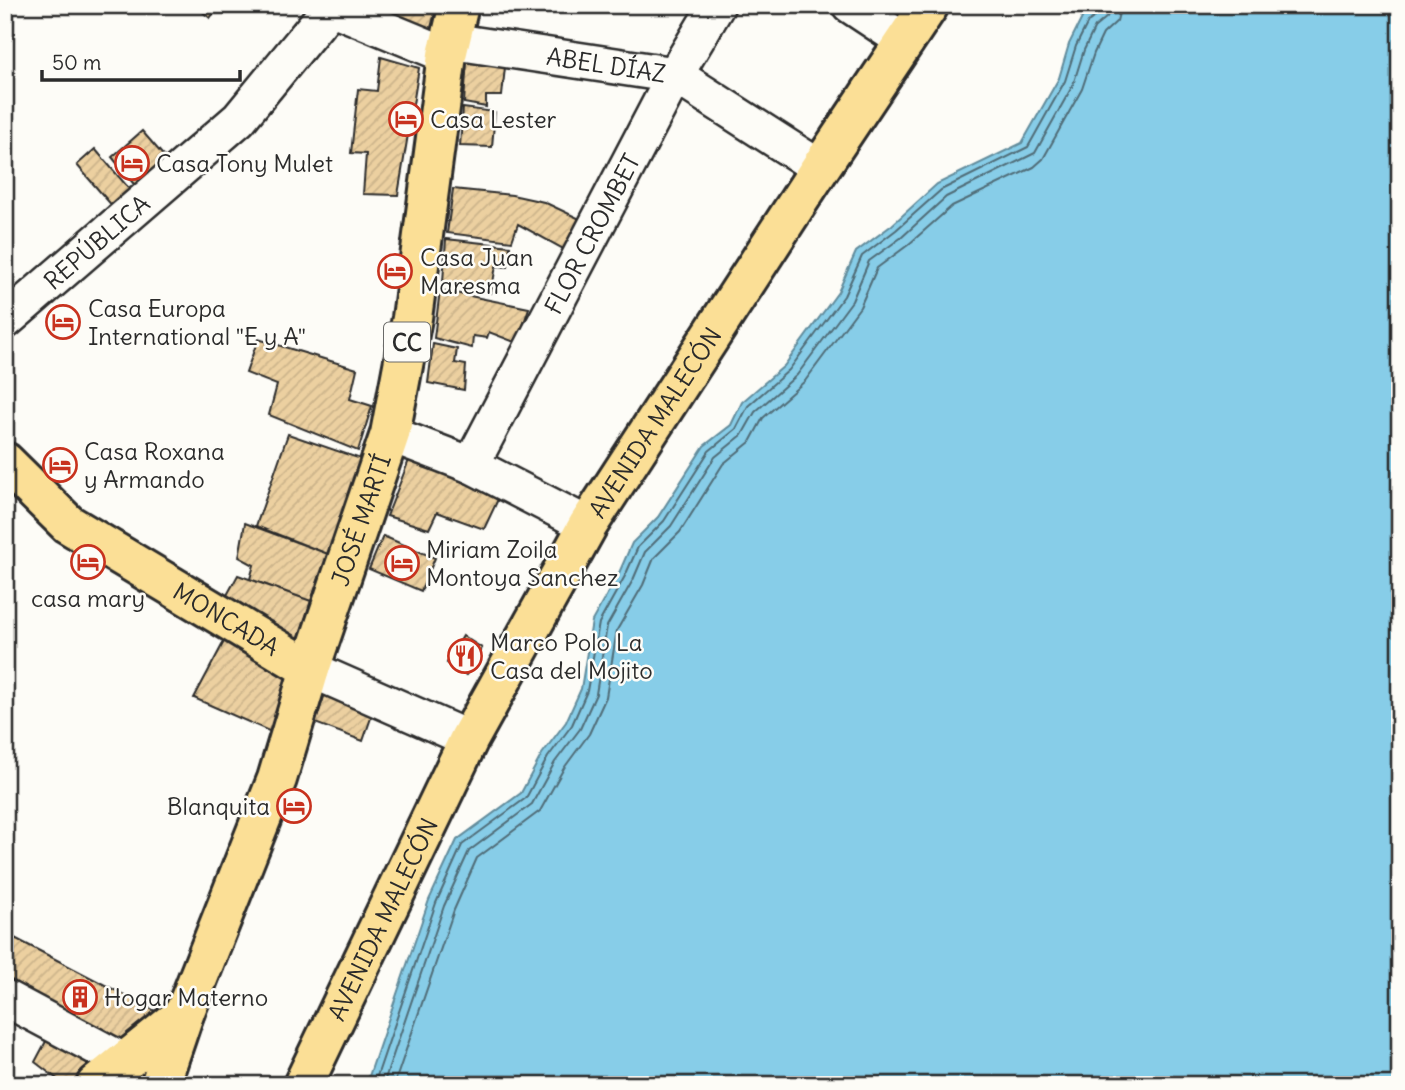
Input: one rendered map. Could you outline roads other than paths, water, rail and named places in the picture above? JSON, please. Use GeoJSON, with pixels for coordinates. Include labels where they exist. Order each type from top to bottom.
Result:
{"type":"FeatureCollection","features":[{"type":"Feature","properties":{"kind":"main road","name":"AVENIDA MALECÓN"},"geometry":{"type":"LineString","coordinates":[[303,1085],[469,739],[588,525],[929,5]]}},
{"type":"Feature","properties":{"kind":"main road","name":"JOSÉ MARTÍ"},"geometry":{"type":"LineString","coordinates":[[160,1085],[184,1014],[277,779],[310,669],[390,435],[412,318],[452,34]]}},
{"type":"Feature","properties":{"kind":"main road","name":"MONCADA"},"geometry":{"type":"LineString","coordinates":[[5,462],[68,524],[310,669]]}},
{"type":"Feature","properties":{"kind":"main road","name":"JOSÉ MARTÍ"},"geometry":{"type":"LineString","coordinates":[[111,1073],[184,1014]]}},
{"type":"Feature","properties":{"kind":"street","name":"FLOR CROMBET"},"geometry":{"type":"LineString","coordinates":[[471,465],[675,75],[717,5]]}},
{"type":"Feature","properties":{"kind":"street"},"geometry":{"type":"LineString","coordinates":[[850,5],[906,42]]}},
{"type":"Feature","properties":{"kind":"street","name":"ABEL DÍAZ"},"geometry":{"type":"LineString","coordinates":[[328,6],[452,34],[675,75],[820,169]]}},
{"type":"Feature","properties":{"kind":"street","name":"REPÚBLICA"},"geometry":{"type":"LineString","coordinates":[[5,321],[239,119],[328,6]]}},
{"type":"Feature","properties":{"kind":"street"},"geometry":{"type":"LineString","coordinates":[[390,435],[471,465],[588,525]]}},
{"type":"Feature","properties":{"kind":"street","name":"MONCADA"},"geometry":{"type":"LineString","coordinates":[[310,669],[469,739]]}},
{"type":"Feature","properties":{"kind":"street"},"geometry":{"type":"LineString","coordinates":[[5,998],[111,1073]]}},
{"type":"Feature","properties":{"kind":"water"},"geometry":{"type":"Polygon","coordinates":[[[1098,5],[1400,5],[1400,1085],[366,1085],[429,900],[457,840],[521,793],[542,754],[566,722],[581,689],[592,621],[619,573],[632,543],[658,517],[704,446],[731,425],[742,402],[784,366],[838,292],[856,252],[892,225],[937,184],[1022,143],[1059,78],[1069,44],[1083,16],[1098,5]]]}},
{"type":"Feature","properties":{"kind":"place","name":"Casa Lester"},"geometry":{"type":"Point","coordinates":[406,119]}},
{"type":"Feature","properties":{"kind":"place","name":"Casa Tony Mulet"},"geometry":{"type":"Point","coordinates":[132,163]}},
{"type":"Feature","properties":{"kind":"place","name":"Casa Juan Maresma"},"geometry":{"type":"Point","coordinates":[395,271]}},
{"type":"Feature","properties":{"kind":"place","name":"Casa Europa International \"E y A\""},"geometry":{"type":"Point","coordinates":[63,322]}},
{"type":"Feature","properties":{"kind":"place","name":"Casa Roxana y Armando"},"geometry":{"type":"Point","coordinates":[60,465]}},
{"type":"Feature","properties":{"kind":"place","name":"casa mary"},"geometry":{"type":"Point","coordinates":[88,562]}},
{"type":"Feature","properties":{"kind":"place","name":"Miriam Zoila Montoya Sanchez"},"geometry":{"type":"Point","coordinates":[402,563]}},
{"type":"Feature","properties":{"kind":"place","name":"Marco Polo La Casa del Mojito"},"geometry":{"type":"Point","coordinates":[465,656]}},
{"type":"Feature","properties":{"kind":"place","name":"Blanquita"},"geometry":{"type":"Point","coordinates":[294,806]}},
{"type":"Feature","properties":{"kind":"place","name":"Hogar Materno"},"geometry":{"type":"Point","coordinates":[80,997]}}]}
